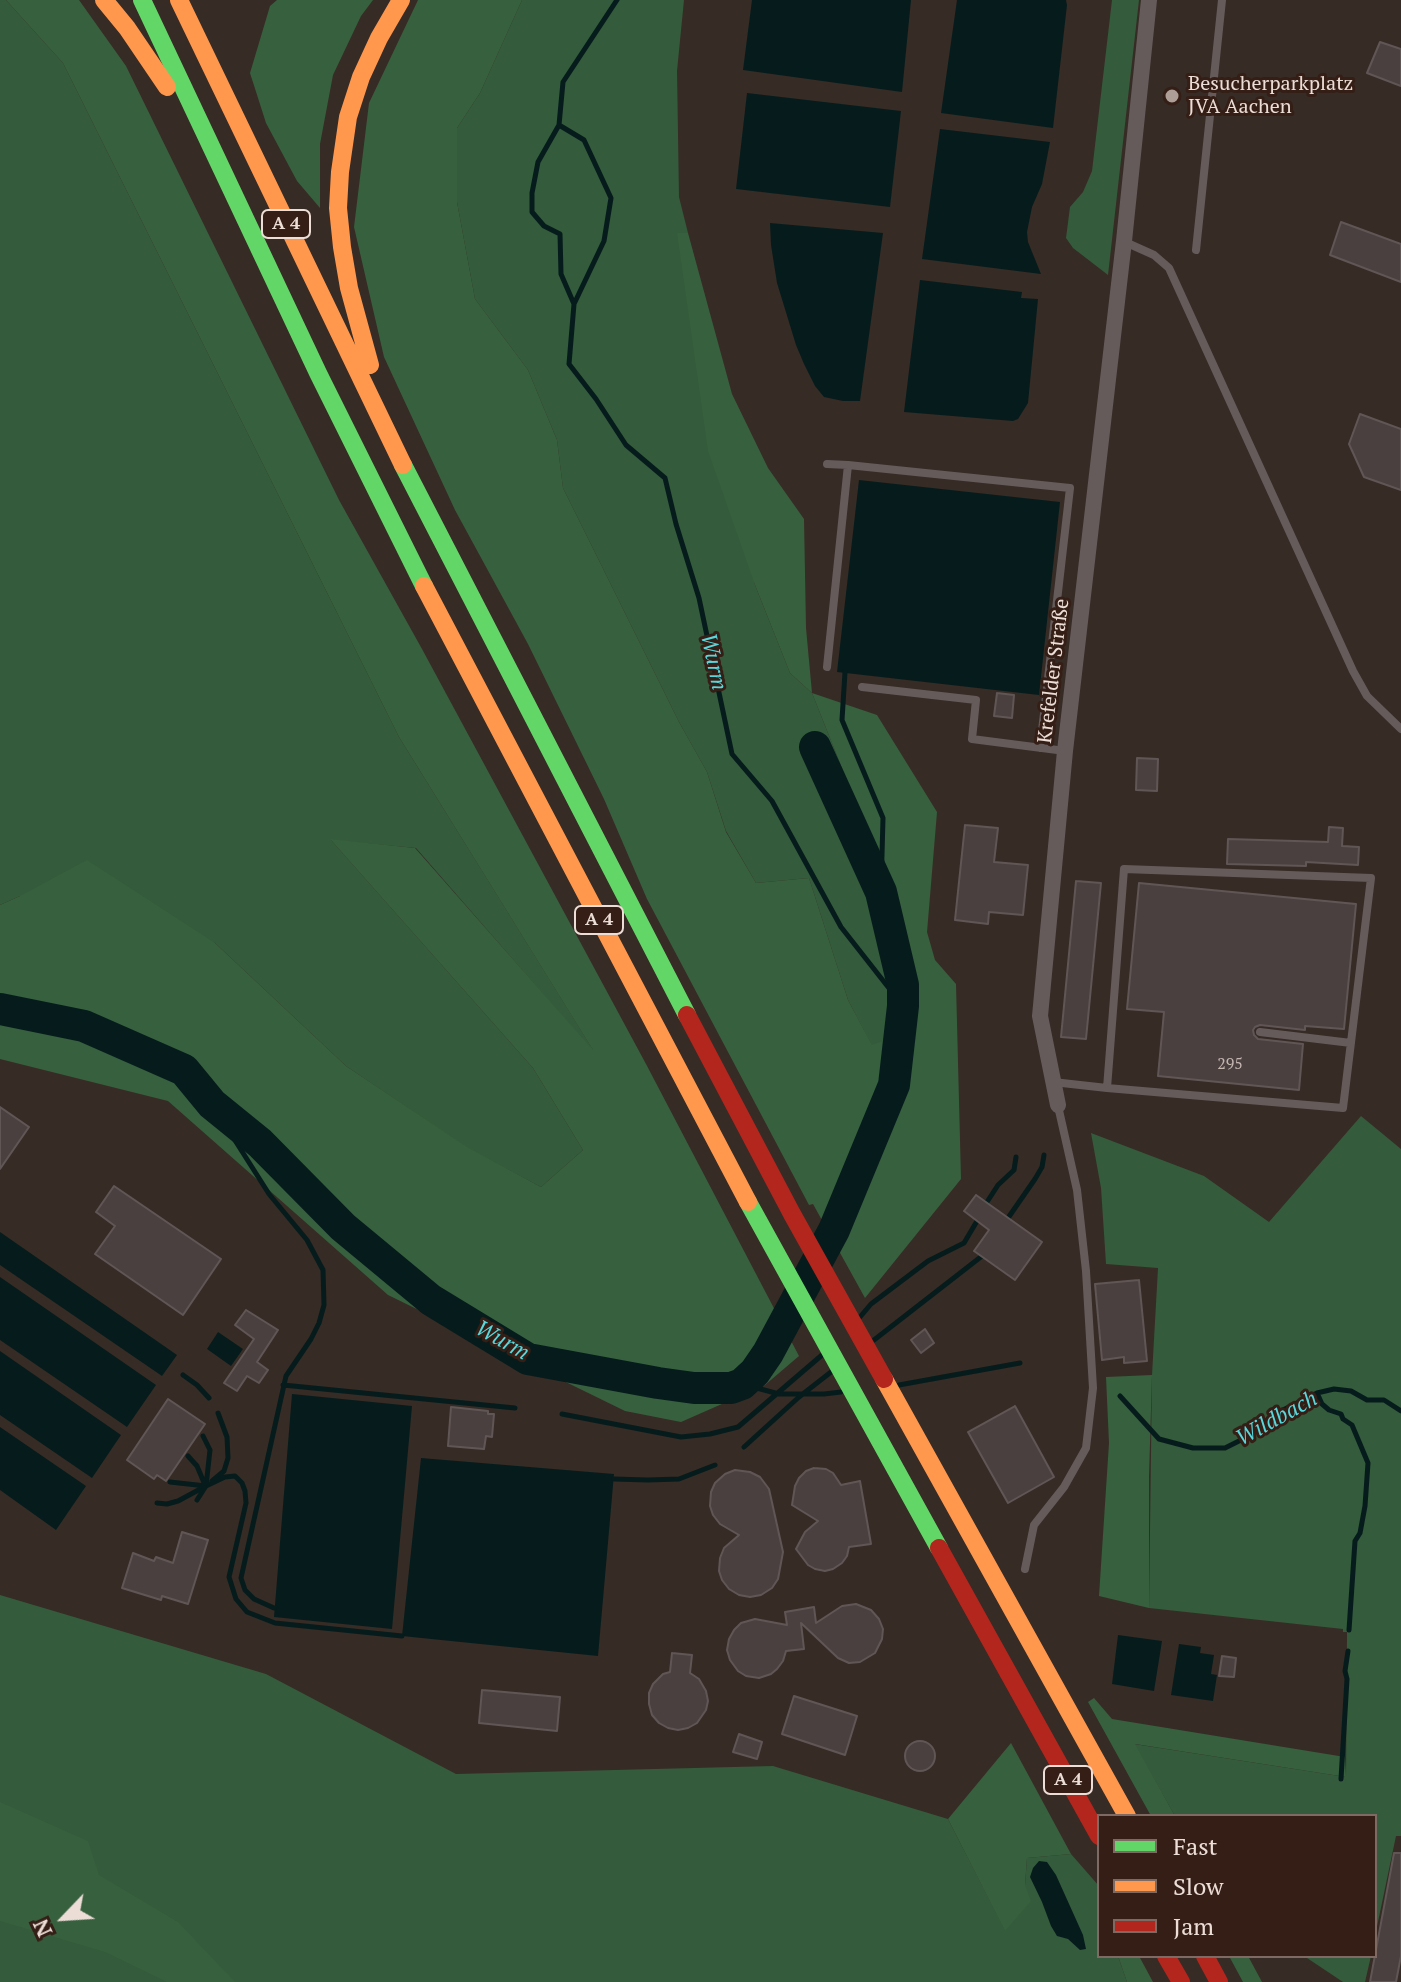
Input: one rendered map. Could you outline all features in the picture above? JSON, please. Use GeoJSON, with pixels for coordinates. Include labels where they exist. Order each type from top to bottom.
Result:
{"type":"FeatureCollection","features":[{"type":"Feature","properties":{"kind":"highway"},"geometry":{"type":"LineString","coordinates":[[104,0],[127,28],[216,159]]}},
{"type":"Feature","properties":{"kind":"highway","name":"A 4"},"geometry":{"type":"LineString","coordinates":[[142,0],[318,373],[435,609],[763,1230],[1097,1832]]}},
{"type":"Feature","properties":{"kind":"highway","name":"A 4"},"geometry":{"type":"LineString","coordinates":[[179,0],[394,447],[621,890],[792,1214],[1126,1814]]}},
{"type":"Feature","properties":{"kind":"highway"},"geometry":{"type":"LineString","coordinates":[[394,447],[349,288],[339,226],[338,189],[345,135],[355,95],[369,58],[401,0]]}},
{"type":"Feature","properties":{"kind":"highway"},"geometry":{"type":"LineString","coordinates":[[1167,1958],[1181,1982]]}},
{"type":"Feature","properties":{"kind":"highway"},"geometry":{"type":"LineString","coordinates":[[1206,1958],[1219,1982]]}},
{"type":"Feature","properties":{"kind":"street","name":"Krefelder Straße"},"geometry":{"type":"LineString","coordinates":[[1058,1105],[1040,1016],[1065,751],[1149,0]]}},
{"type":"Feature","properties":{"kind":"lane"},"geometry":{"type":"LineString","coordinates":[[1196,250],[1222,0]]}},
{"type":"Feature","properties":{"kind":"lane"},"geometry":{"type":"LineString","coordinates":[[1124,241],[1154,255],[1169,268],[1353,671],[1367,696],[1401,729]]}},
{"type":"Feature","properties":{"kind":"lane"},"geometry":{"type":"LineString","coordinates":[[827,464],[1070,488],[1040,748]]}},
{"type":"Feature","properties":{"kind":"lane"},"geometry":{"type":"LineString","coordinates":[[827,667],[848,465]]}},
{"type":"Feature","properties":{"kind":"lane"},"geometry":{"type":"LineString","coordinates":[[862,687],[976,700],[972,739],[1065,751]]}},
{"type":"Feature","properties":{"kind":"lane"},"geometry":{"type":"LineString","coordinates":[[1390,719],[1401,719]]}},
{"type":"Feature","properties":{"kind":"lane"},"geometry":{"type":"LineString","coordinates":[[1053,1082],[1107,1088],[1343,1108],[1371,878],[1124,869],[1107,1088]]}},
{"type":"Feature","properties":{"kind":"lane"},"geometry":{"type":"LineString","coordinates":[[1260,1032],[1351,1043]]}},
{"type":"Feature","properties":{"kind":"lane"},"geometry":{"type":"LineString","coordinates":[[1025,1569],[1034,1525],[1064,1487],[1086,1448],[1093,1388],[1086,1271],[1077,1190],[1058,1105]]}},
{"type":"Feature","properties":{"kind":"green space"},"geometry":{"type":"Polygon","coordinates":[[[0,0],[6,0],[63,63],[399,737],[597,1056],[416,848],[331,840],[533,1068],[583,1150],[541,1187],[467,1148],[346,1066],[215,943],[20,896],[0,905],[0,0]]]}},
{"type":"Feature","properties":{"kind":"green space"},"geometry":{"type":"Polygon","coordinates":[[[6,0],[79,0],[126,66],[339,500],[646,1064],[799,1356],[765,1385],[681,1422],[625,1411],[388,1295],[168,1101],[0,1059],[0,905],[87,860],[215,943],[346,1066],[467,1147],[541,1187],[583,1150],[533,1068],[330,839],[415,848],[593,1050],[399,737],[63,63],[6,0]]]}},
{"type":"Feature","properties":{"kind":"green space"},"geometry":{"type":"Polygon","coordinates":[[[277,0],[373,0],[361,16],[333,75],[320,144],[320,208],[297,181],[266,123],[250,73],[270,6],[277,0]]]}},
{"type":"Feature","properties":{"kind":"green space"},"geometry":{"type":"Polygon","coordinates":[[[418,0],[522,0],[480,93],[457,128],[457,202],[475,299],[528,370],[557,440],[563,488],[707,772],[726,832],[756,883],[809,878],[848,1000],[872,1045],[917,1027],[914,990],[897,906],[812,693],[877,715],[937,812],[927,932],[935,960],[956,984],[961,1179],[865,1298],[813,1204],[809,1205],[647,899],[604,799],[528,644],[455,510],[384,357],[354,227],[369,103],[418,0]]]}},
{"type":"Feature","properties":{"kind":"green space"},"geometry":{"type":"Polygon","coordinates":[[[522,0],[684,0],[677,71],[679,197],[688,233],[678,233],[755,585],[790,673],[812,693],[897,906],[914,990],[917,1027],[872,1046],[848,1000],[809,878],[756,883],[726,831],[707,772],[563,488],[557,440],[528,370],[475,299],[457,202],[457,128],[480,93],[522,0]]]}},
{"type":"Feature","properties":{"kind":"green space"},"geometry":{"type":"Polygon","coordinates":[[[1112,0],[1139,0],[1108,275],[1073,248],[1066,238],[1070,207],[1083,192],[1092,171],[1112,0]]]}},
{"type":"Feature","properties":{"kind":"green space"},"geometry":{"type":"Polygon","coordinates":[[[677,233],[688,233],[732,394],[768,468],[804,519],[806,628],[812,693],[790,673],[708,451],[677,233]]]}},
{"type":"Feature","properties":{"kind":"green space"},"geometry":{"type":"Polygon","coordinates":[[[1361,1116],[1401,1149],[1401,1836],[1396,1836],[1377,1926],[1377,1814],[1174,1814],[1134,1744],[1346,1777],[1347,1632],[1343,1629],[1149,1608],[1152,1375],[1158,1268],[1106,1264],[1101,1188],[1091,1133],[1204,1176],[1269,1222],[1361,1116]]]}},
{"type":"Feature","properties":{"kind":"green space"},"geometry":{"type":"Polygon","coordinates":[[[1152,1375],[1149,1608],[1099,1596],[1109,1443],[1106,1377],[1152,1375]]]}},
{"type":"Feature","properties":{"kind":"green space"},"geometry":{"type":"Polygon","coordinates":[[[0,1595],[266,1674],[456,1774],[773,1766],[948,1819],[1005,1930],[1025,1885],[1027,1858],[1071,1854],[1097,1884],[1097,1958],[1119,1958],[1127,1982],[0,1982],[0,1595]]]}},
{"type":"Feature","properties":{"kind":"green space"},"geometry":{"type":"Polygon","coordinates":[[[1094,1698],[1112,1719],[1345,1757],[1346,1777],[1135,1744],[1174,1814],[1150,1814],[1088,1702],[1094,1698]]]}},
{"type":"Feature","properties":{"kind":"green space"},"geometry":{"type":"Polygon","coordinates":[[[1011,1743],[1071,1854],[1027,1858],[1025,1885],[1031,1901],[1005,1931],[948,1819],[1011,1743]]]}},
{"type":"Feature","properties":{"kind":"green space"},"geometry":{"type":"Polygon","coordinates":[[[0,1802],[88,1841],[99,1875],[178,1922],[235,1982],[167,1982],[105,1952],[0,1921],[0,1802]]]}},
{"type":"Feature","properties":{"kind":"green space"},"geometry":{"type":"Polygon","coordinates":[[[1119,1958],[1140,1958],[1153,1982],[1127,1982],[1119,1958]]]}},
{"type":"Feature","properties":{"kind":"green space"},"geometry":{"type":"Polygon","coordinates":[[[1230,1958],[1249,1958],[1262,1982],[1243,1982],[1230,1958]]]}},
{"type":"Feature","properties":{"kind":"green space"},"geometry":{"type":"Polygon","coordinates":[[[1307,1958],[1371,1958],[1365,1982],[1343,1982],[1307,1958]]]}},
{"type":"Feature","properties":{"kind":"water"},"geometry":{"type":"Polygon","coordinates":[[[752,0],[911,0],[902,92],[743,70],[752,0]]]}},
{"type":"Feature","properties":{"kind":"water"},"geometry":{"type":"Polygon","coordinates":[[[957,0],[1066,0],[1053,128],[941,113],[957,0]]]}},
{"type":"Feature","properties":{"kind":"water"},"geometry":{"type":"Polygon","coordinates":[[[747,93],[901,111],[890,207],[736,189],[747,93]]]}},
{"type":"Feature","properties":{"kind":"water"},"geometry":{"type":"Polygon","coordinates":[[[940,129],[1050,142],[1042,184],[1032,207],[1027,232],[1041,274],[922,259],[940,129]]]}},
{"type":"Feature","properties":{"kind":"water"},"geometry":{"type":"Polygon","coordinates":[[[770,223],[883,233],[860,401],[824,397],[815,386],[796,345],[777,283],[770,223]]]}},
{"type":"Feature","properties":{"kind":"water"},"geometry":{"type":"Polygon","coordinates":[[[920,280],[1022,292],[1021,298],[1038,299],[1028,403],[1018,419],[904,412],[920,280]]]}},
{"type":"Feature","properties":{"kind":"water"},"geometry":{"type":"Polygon","coordinates":[[[859,480],[1060,502],[1039,695],[837,672],[859,480]]]}},
{"type":"Feature","properties":{"kind":"water"},"geometry":{"type":"Polygon","coordinates":[[[0,1232],[177,1355],[162,1376],[0,1265],[0,1232]]]}},
{"type":"Feature","properties":{"kind":"water"},"geometry":{"type":"Polygon","coordinates":[[[0,1277],[156,1385],[127,1427],[0,1340],[0,1277]]]}},
{"type":"Feature","properties":{"kind":"water"},"geometry":{"type":"Polygon","coordinates":[[[218,1332],[243,1349],[231,1366],[207,1349],[218,1332]]]}},
{"type":"Feature","properties":{"kind":"water"},"geometry":{"type":"Polygon","coordinates":[[[0,1351],[121,1435],[92,1478],[0,1415],[0,1351]]]}},
{"type":"Feature","properties":{"kind":"water"},"geometry":{"type":"Polygon","coordinates":[[[292,1394],[412,1406],[392,1629],[274,1617],[292,1394]]]}},
{"type":"Feature","properties":{"kind":"water"},"geometry":{"type":"Polygon","coordinates":[[[0,1427],[86,1486],[56,1530],[0,1490],[0,1427]]]}},
{"type":"Feature","properties":{"kind":"water"},"geometry":{"type":"Polygon","coordinates":[[[421,1458],[614,1474],[598,1656],[402,1636],[421,1458]]]}},
{"type":"Feature","properties":{"kind":"water"},"geometry":{"type":"Polygon","coordinates":[[[1118,1635],[1162,1641],[1154,1691],[1112,1684],[1118,1635]]]}},
{"type":"Feature","properties":{"kind":"water"},"geometry":{"type":"Polygon","coordinates":[[[1179,1644],[1201,1647],[1200,1653],[1214,1655],[1211,1674],[1217,1675],[1213,1701],[1171,1695],[1179,1644]]]}},
{"type":"Feature","properties":{"kind":"water"},"geometry":{"type":"Polygon","coordinates":[[[1039,1861],[1047,1862],[1056,1875],[1083,1935],[1086,1949],[1080,1950],[1068,1939],[1057,1936],[1051,1926],[1030,1877],[1039,1861]]]}},
{"type":"Feature","properties":{"kind":"building"},"geometry":{"type":"Polygon","coordinates":[[[1380,42],[1401,49],[1401,86],[1367,73],[1380,42]]]}},
{"type":"Feature","properties":{"kind":"building"},"geometry":{"type":"Polygon","coordinates":[[[1341,222],[1401,244],[1401,282],[1330,255],[1341,222]]]}},
{"type":"Feature","properties":{"kind":"building"},"geometry":{"type":"Polygon","coordinates":[[[1360,414],[1401,429],[1401,490],[1364,477],[1349,444],[1360,414]]]}},
{"type":"Feature","properties":{"kind":"building"},"geometry":{"type":"Polygon","coordinates":[[[997,693],[1014,695],[1012,718],[994,716],[997,693]]]}},
{"type":"Feature","properties":{"kind":"building"},"geometry":{"type":"Polygon","coordinates":[[[1137,758],[1158,759],[1157,791],[1136,790],[1137,758]]]}},
{"type":"Feature","properties":{"kind":"building"},"geometry":{"type":"Polygon","coordinates":[[[965,825],[998,828],[994,862],[1028,865],[1023,915],[989,912],[988,924],[955,920],[965,825]]]}},
{"type":"Feature","properties":{"kind":"building"},"geometry":{"type":"Polygon","coordinates":[[[1329,827],[1343,828],[1342,846],[1359,847],[1358,865],[1306,862],[1306,866],[1227,864],[1228,839],[1328,842],[1329,827]]]}},
{"type":"Feature","properties":{"kind":"building"},"geometry":{"type":"Polygon","coordinates":[[[1076,881],[1101,883],[1086,1039],[1061,1037],[1076,881]]]}},
{"type":"Feature","properties":{"kind":"building"},"geometry":{"type":"Polygon","coordinates":[[[1139,883],[1356,904],[1344,1029],[1305,1026],[1305,1030],[1260,1025],[1253,1030],[1258,1039],[1303,1044],[1299,1090],[1158,1076],[1164,1012],[1127,1009],[1139,883]]]}},
{"type":"Feature","properties":{"kind":"building"},"geometry":{"type":"Polygon","coordinates":[[[0,1107],[29,1127],[0,1169],[0,1107]]]}},
{"type":"Feature","properties":{"kind":"building"},"geometry":{"type":"Polygon","coordinates":[[[114,1186],[221,1259],[183,1315],[95,1254],[115,1226],[96,1212],[114,1186]]]}},
{"type":"Feature","properties":{"kind":"building"},"geometry":{"type":"Polygon","coordinates":[[[976,1195],[1042,1242],[1015,1280],[974,1251],[989,1230],[964,1211],[976,1195]]]}},
{"type":"Feature","properties":{"kind":"building"},"geometry":{"type":"Polygon","coordinates":[[[1139,1280],[1147,1361],[1124,1363],[1124,1357],[1102,1360],[1095,1284],[1139,1280]]]}},
{"type":"Feature","properties":{"kind":"building"},"geometry":{"type":"Polygon","coordinates":[[[246,1310],[278,1330],[257,1362],[268,1370],[259,1383],[247,1376],[237,1391],[224,1383],[254,1339],[235,1325],[246,1310]]]}},
{"type":"Feature","properties":{"kind":"building"},"geometry":{"type":"Polygon","coordinates":[[[925,1329],[934,1343],[921,1353],[911,1340],[925,1329]]]}},
{"type":"Feature","properties":{"kind":"building"},"geometry":{"type":"Polygon","coordinates":[[[168,1399],[205,1424],[166,1481],[157,1475],[154,1479],[127,1460],[168,1399]]]}},
{"type":"Feature","properties":{"kind":"building"},"geometry":{"type":"Polygon","coordinates":[[[1015,1406],[1054,1477],[1008,1503],[968,1432],[1015,1406]]]}},
{"type":"Feature","properties":{"kind":"building"},"geometry":{"type":"Polygon","coordinates":[[[451,1407],[494,1414],[492,1437],[486,1436],[484,1449],[448,1446],[451,1407]]]}},
{"type":"Feature","properties":{"kind":"building"},"geometry":{"type":"Polygon","coordinates":[[[814,1468],[833,1473],[841,1485],[860,1481],[871,1544],[849,1547],[842,1563],[825,1571],[808,1565],[796,1549],[805,1532],[818,1521],[792,1505],[799,1478],[814,1468]]]}},
{"type":"Feature","properties":{"kind":"building"},"geometry":{"type":"Polygon","coordinates":[[[735,1470],[760,1477],[769,1489],[783,1552],[778,1579],[772,1588],[750,1597],[729,1589],[722,1580],[720,1558],[724,1548],[739,1535],[720,1524],[710,1506],[715,1483],[735,1470]]]}},
{"type":"Feature","properties":{"kind":"building"},"geometry":{"type":"Polygon","coordinates":[[[182,1532],[208,1540],[188,1604],[162,1596],[161,1600],[122,1588],[133,1553],[154,1561],[156,1557],[173,1563],[182,1532]]]}},
{"type":"Feature","properties":{"kind":"building"},"geometry":{"type":"Polygon","coordinates":[[[856,1604],[871,1610],[883,1629],[875,1653],[860,1662],[849,1663],[838,1658],[801,1623],[804,1649],[786,1651],[783,1661],[771,1674],[759,1678],[746,1676],[730,1660],[727,1650],[729,1639],[741,1623],[755,1619],[787,1625],[785,1612],[814,1607],[816,1623],[842,1606],[856,1604]]]}},
{"type":"Feature","properties":{"kind":"building"},"geometry":{"type":"Polygon","coordinates":[[[672,1653],[692,1655],[690,1673],[699,1679],[708,1701],[697,1723],[678,1730],[659,1723],[652,1715],[649,1704],[653,1684],[663,1674],[670,1672],[672,1653]]]}},
{"type":"Feature","properties":{"kind":"building"},"geometry":{"type":"Polygon","coordinates":[[[1222,1656],[1236,1658],[1234,1677],[1219,1676],[1222,1656]]]}},
{"type":"Feature","properties":{"kind":"building"},"geometry":{"type":"Polygon","coordinates":[[[482,1690],[560,1697],[557,1731],[479,1723],[482,1690]]]}},
{"type":"Feature","properties":{"kind":"building"},"geometry":{"type":"Polygon","coordinates":[[[794,1696],[857,1716],[845,1755],[782,1734],[794,1696]]]}},
{"type":"Feature","properties":{"kind":"building"},"geometry":{"type":"Polygon","coordinates":[[[739,1734],[762,1742],[757,1759],[733,1752],[739,1734]]]}},
{"type":"Feature","properties":{"kind":"building"},"geometry":{"type":"Polygon","coordinates":[[[920,1741],[926,1742],[934,1750],[934,1762],[926,1770],[920,1771],[914,1770],[906,1762],[905,1756],[906,1750],[914,1742],[920,1741]]]}},
{"type":"Feature","properties":{"kind":"building"},"geometry":{"type":"Polygon","coordinates":[[[1394,1853],[1401,1853],[1401,1956],[1396,1982],[1370,1982],[1374,1958],[1377,1958],[1394,1853]]]}},
{"type":"Feature","properties":{"kind":"waterway","name":"Wurm"},"geometry":{"type":"LineString","coordinates":[[617,0],[563,82],[559,125],[538,162],[532,193],[532,212],[544,226],[560,234],[561,274],[574,304],[569,364],[626,445],[665,478],[699,598],[732,754],[772,801],[841,927],[903,1006]]}},
{"type":"Feature","properties":{"kind":"waterway","name":"Wurm"},"geometry":{"type":"LineString","coordinates":[[559,125],[584,140],[611,198],[604,241],[574,304]]}},
{"type":"Feature","properties":{"kind":"waterway"},"geometry":{"type":"LineString","coordinates":[[845,672],[842,720],[883,818],[881,892]]}},
{"type":"Feature","properties":{"kind":"waterway","name":"Wurm"},"geometry":{"type":"LineString","coordinates":[[0,1009],[84,1026],[184,1070],[212,1104],[260,1143],[343,1227],[431,1300],[528,1359],[658,1383],[694,1388],[731,1388],[742,1384],[755,1372],[768,1353],[834,1230],[894,1085],[903,985],[881,892],[815,747]]}},
{"type":"Feature","properties":{"kind":"waterway"},"geometry":{"type":"LineString","coordinates":[[212,1104],[269,1194],[307,1240],[323,1270],[324,1305],[311,1339],[286,1376],[241,1578],[245,1590],[254,1599],[274,1608]]}},
{"type":"Feature","properties":{"kind":"waterway"},"geometry":{"type":"LineString","coordinates":[[1008,1218],[1042,1167],[1044,1155]]}},
{"type":"Feature","properties":{"kind":"waterway"},"geometry":{"type":"LineString","coordinates":[[987,1202],[998,1185],[1014,1170],[1016,1157]]}},
{"type":"Feature","properties":{"kind":"waterway"},"geometry":{"type":"LineString","coordinates":[[860,1317],[871,1304],[928,1261],[964,1243],[977,1221]]}},
{"type":"Feature","properties":{"kind":"waterway"},"geometry":{"type":"LineString","coordinates":[[874,1340],[982,1256]]}},
{"type":"Feature","properties":{"kind":"waterway"},"geometry":{"type":"LineString","coordinates":[[562,1414],[681,1437],[710,1434],[738,1427],[822,1355]]}},
{"type":"Feature","properties":{"kind":"waterway","name":"Wildbach"},"geometry":{"type":"LineString","coordinates":[[899,1385],[1020,1363]]}},
{"type":"Feature","properties":{"kind":"waterway"},"geometry":{"type":"LineString","coordinates":[[744,1447],[831,1372]]}},
{"type":"Feature","properties":{"kind":"waterway"},"geometry":{"type":"LineString","coordinates":[[183,1375],[209,1398]]}},
{"type":"Feature","properties":{"kind":"waterway","name":"Wildbach"},"geometry":{"type":"LineString","coordinates":[[742,1384],[779,1394],[841,1392]]}},
{"type":"Feature","properties":{"kind":"waterway"},"geometry":{"type":"LineString","coordinates":[[283,1385],[515,1408]]}},
{"type":"Feature","properties":{"kind":"waterway","name":"Wildbach"},"geometry":{"type":"LineString","coordinates":[[1120,1396],[1159,1439],[1193,1448],[1225,1448],[1283,1410],[1317,1393],[1334,1389],[1351,1391],[1367,1400],[1384,1400],[1401,1411]]}},
{"type":"Feature","properties":{"kind":"waterway"},"geometry":{"type":"LineString","coordinates":[[1317,1393],[1322,1404],[1341,1414],[1352,1425],[1368,1463],[1365,1506],[1360,1533],[1355,1541],[1349,1630]]}},
{"type":"Feature","properties":{"kind":"waterway"},"geometry":{"type":"LineString","coordinates":[[212,1481],[224,1471],[228,1458],[227,1437],[218,1413]]}},
{"type":"Feature","properties":{"kind":"waterway"},"geometry":{"type":"LineString","coordinates":[[197,1500],[206,1486],[210,1450],[203,1436]]}},
{"type":"Feature","properties":{"kind":"waterway"},"geometry":{"type":"LineString","coordinates":[[188,1456],[197,1466],[205,1485]]}},
{"type":"Feature","properties":{"kind":"waterway"},"geometry":{"type":"LineString","coordinates":[[614,1479],[679,1479],[715,1465]]}},
{"type":"Feature","properties":{"kind":"waterway"},"geometry":{"type":"LineString","coordinates":[[170,1482],[206,1486],[235,1476],[242,1483],[246,1503],[229,1577],[236,1599],[247,1612],[275,1623],[402,1636]]}},
{"type":"Feature","properties":{"kind":"waterway"},"geometry":{"type":"LineString","coordinates":[[157,1503],[178,1501],[204,1487]]}},
{"type":"Feature","properties":{"kind":"waterway"},"geometry":{"type":"LineString","coordinates":[[1341,1779],[1348,1651]]}},
{"type":"Feature","properties":{"kind":"traffic: fast"},"geometry":{"type":"LineString","coordinates":[[142,0],[318,373],[424,586]]}},
{"type":"Feature","properties":{"kind":"traffic: fast"},"geometry":{"type":"LineString","coordinates":[[403,465],[687,1015]]}},
{"type":"Feature","properties":{"kind":"traffic: fast"},"geometry":{"type":"LineString","coordinates":[[748,1202],[939,1548]]}},
{"type":"Feature","properties":{"kind":"traffic: slow"},"geometry":{"type":"LineString","coordinates":[[104,0],[167,87]]}},
{"type":"Feature","properties":{"kind":"traffic: slow"},"geometry":{"type":"LineString","coordinates":[[179,0],[403,465]]}},
{"type":"Feature","properties":{"kind":"traffic: slow"},"geometry":{"type":"LineString","coordinates":[[370,365],[349,288],[342,247],[338,208],[340,172],[348,117],[361,77],[401,0]]}},
{"type":"Feature","properties":{"kind":"traffic: slow"},"geometry":{"type":"LineString","coordinates":[[424,586],[748,1202]]}},
{"type":"Feature","properties":{"kind":"traffic: slow"},"geometry":{"type":"LineString","coordinates":[[884,1379],[1126,1814]]}},
{"type":"Feature","properties":{"kind":"traffic: jam"},"geometry":{"type":"LineString","coordinates":[[687,1015],[884,1379]]}},
{"type":"Feature","properties":{"kind":"traffic: jam"},"geometry":{"type":"LineString","coordinates":[[939,1548],[1097,1832]]}},
{"type":"Feature","properties":{"kind":"traffic: jam"},"geometry":{"type":"LineString","coordinates":[[1167,1958],[1181,1982]]}},
{"type":"Feature","properties":{"kind":"traffic: jam"},"geometry":{"type":"LineString","coordinates":[[1206,1958],[1219,1982]]}},
{"type":"Feature","properties":{"kind":"place","name":"Besucherparkplatz JVA Aachen"},"geometry":{"type":"Point","coordinates":[1172,96]}}]}
